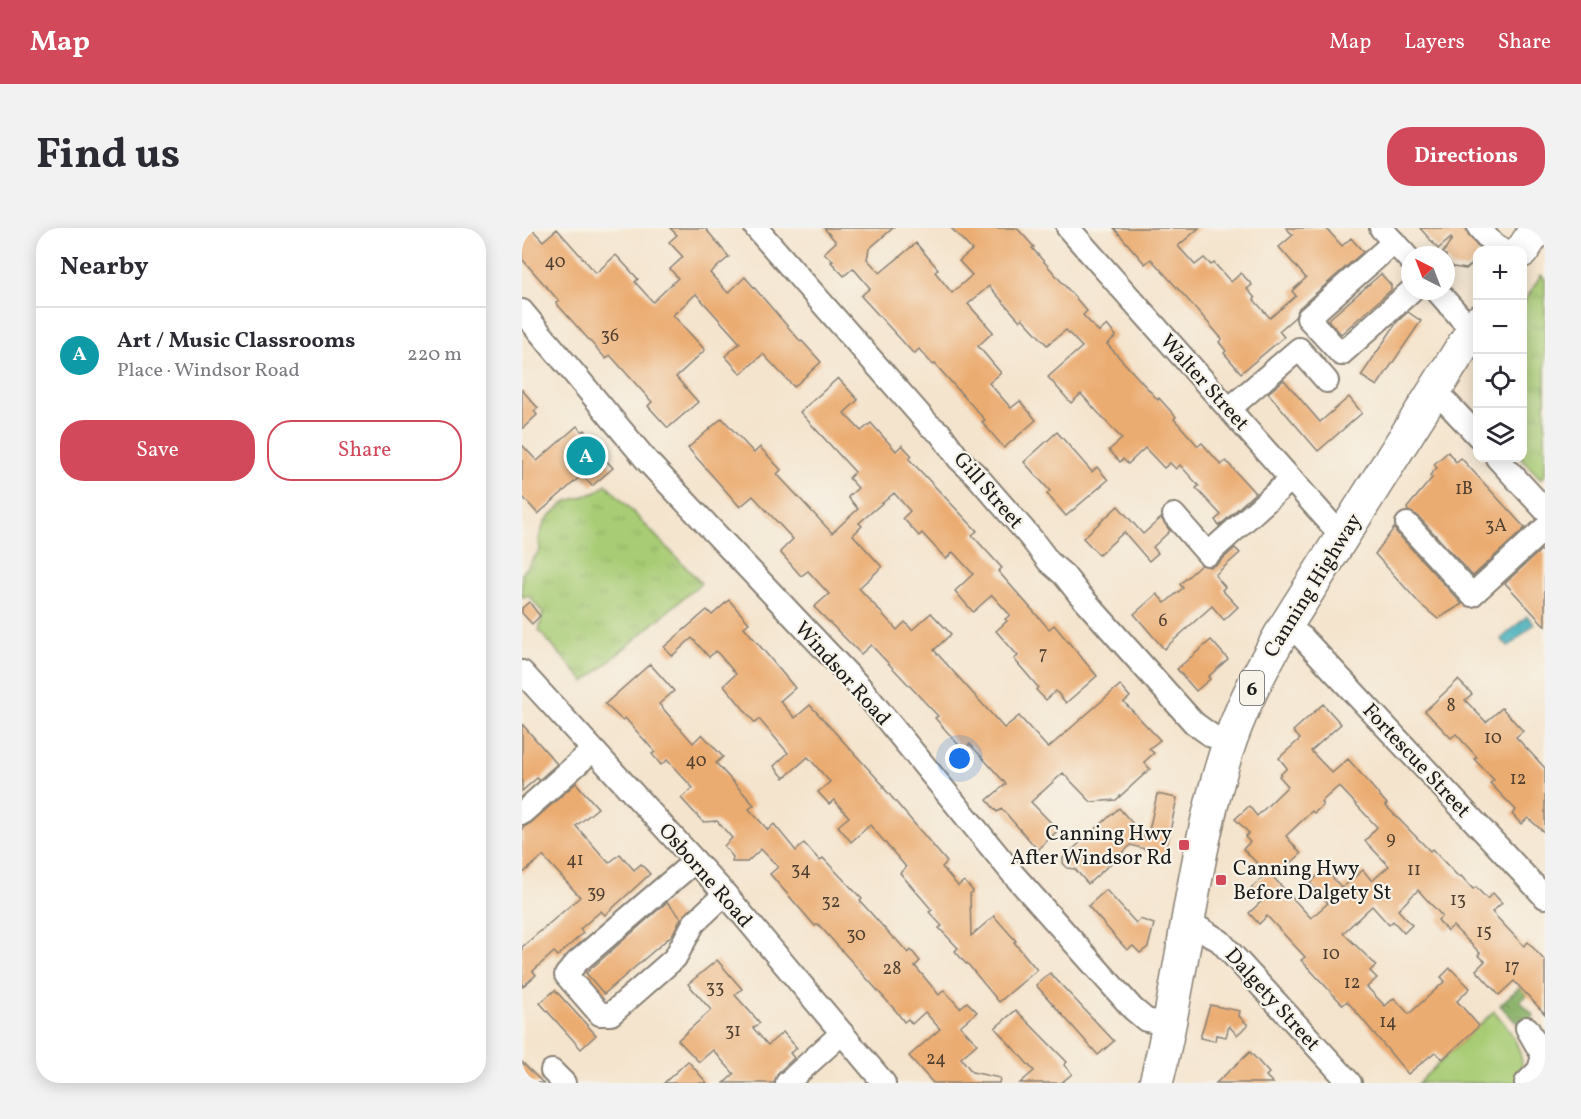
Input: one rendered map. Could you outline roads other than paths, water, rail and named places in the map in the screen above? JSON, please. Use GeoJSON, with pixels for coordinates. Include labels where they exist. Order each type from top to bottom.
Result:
{"type":"FeatureCollection","features":[{"type":"Feature","properties":{"kind":"highway"},"geometry":{"type":"LineString","coordinates":[[1525,246],[1537,228]]}},
{"type":"Feature","properties":{"kind":"highway","name":"Canning Highway"},"geometry":{"type":"LineString","coordinates":[[1156,1083],[1201,854],[1230,741],[1258,674],[1285,627],[1473,329]]}},
{"type":"Feature","properties":{"kind":"street","name":"Gill Street"},"geometry":{"type":"LineString","coordinates":[[756,228],[929,425],[940,433],[959,459],[976,475],[1049,562],[1064,575],[1194,723],[1212,736],[1230,741]]}},
{"type":"Feature","properties":{"kind":"street","name":"Walter Street"},"geometry":{"type":"LineString","coordinates":[[1068,228],[1331,524],[1344,533]]}},
{"type":"Feature","properties":{"kind":"street"},"geometry":{"type":"LineString","coordinates":[[1479,228],[1496,246]]}},
{"type":"Feature","properties":{"kind":"street"},"geometry":{"type":"LineString","coordinates":[[1401,250],[1388,235],[1308,318],[1341,354],[1402,300]]}},
{"type":"Feature","properties":{"kind":"street"},"geometry":{"type":"LineString","coordinates":[[1445,300],[1461,318],[1473,323]]}},
{"type":"Feature","properties":{"kind":"street","name":"Windsor Road"},"geometry":{"type":"LineString","coordinates":[[522,311],[648,462],[860,687],[1013,874],[1133,1009],[1146,1020],[1168,1024]]}},
{"type":"Feature","properties":{"kind":"street"},"geometry":{"type":"LineString","coordinates":[[1229,409],[1299,349],[1327,381]]}},
{"type":"Feature","properties":{"kind":"street"},"geometry":{"type":"LineString","coordinates":[[1432,393],[1447,402],[1473,431]]}},
{"type":"Feature","properties":{"kind":"street"},"geometry":{"type":"LineString","coordinates":[[1501,462],[1545,510]]}},
{"type":"Feature","properties":{"kind":"street"},"geometry":{"type":"LineString","coordinates":[[1174,515],[1208,554],[1291,479]]}},
{"type":"Feature","properties":{"kind":"street"},"geometry":{"type":"LineString","coordinates":[[1407,524],[1472,595],[1545,528]]}},
{"type":"Feature","properties":{"kind":"street","name":"Fortescue Street"},"geometry":{"type":"LineString","coordinates":[[1285,627],[1302,637],[1545,897]]}},
{"type":"Feature","properties":{"kind":"street","name":"Osborne Road"},"geometry":{"type":"LineString","coordinates":[[522,672],[725,894],[884,1083]]}},
{"type":"Feature","properties":{"kind":"street"},"geometry":{"type":"LineString","coordinates":[[522,813],[593,750]]}},
{"type":"Feature","properties":{"kind":"street"},"geometry":{"type":"LineString","coordinates":[[695,861],[577,962],[566,975],[600,1014],[611,1014],[675,958],[694,923],[725,894]]}},
{"type":"Feature","properties":{"kind":"street","name":"Dalgety Street"},"geometry":{"type":"LineString","coordinates":[[1187,926],[1201,929],[1220,941],[1350,1083]]}},
{"type":"Feature","properties":{"kind":"street"},"geometry":{"type":"LineString","coordinates":[[1526,1083],[1539,1070],[1543,1056],[1527,1028]]}},
{"type":"Feature","properties":{"kind":"street"},"geometry":{"type":"LineString","coordinates":[[788,1083],[842,1033]]}},
{"type":"Feature","properties":{"kind":"water"},"geometry":{"type":"Polygon","coordinates":[[[1527,616],[1534,624],[1509,647],[1501,639],[1527,616]]]}},
{"type":"Feature","properties":{"kind":"place","name":"Art / Music Classrooms"},"geometry":{"type":"Point","coordinates":[586,456]}},
{"type":"Feature","properties":{"kind":"place","name":"Canning Hwy After Windsor Rd"},"geometry":{"type":"Point","coordinates":[1184,845]}},
{"type":"Feature","properties":{"kind":"place","name":"Canning Hwy Before Dalgety St"},"geometry":{"type":"Point","coordinates":[1221,880]}}]}
